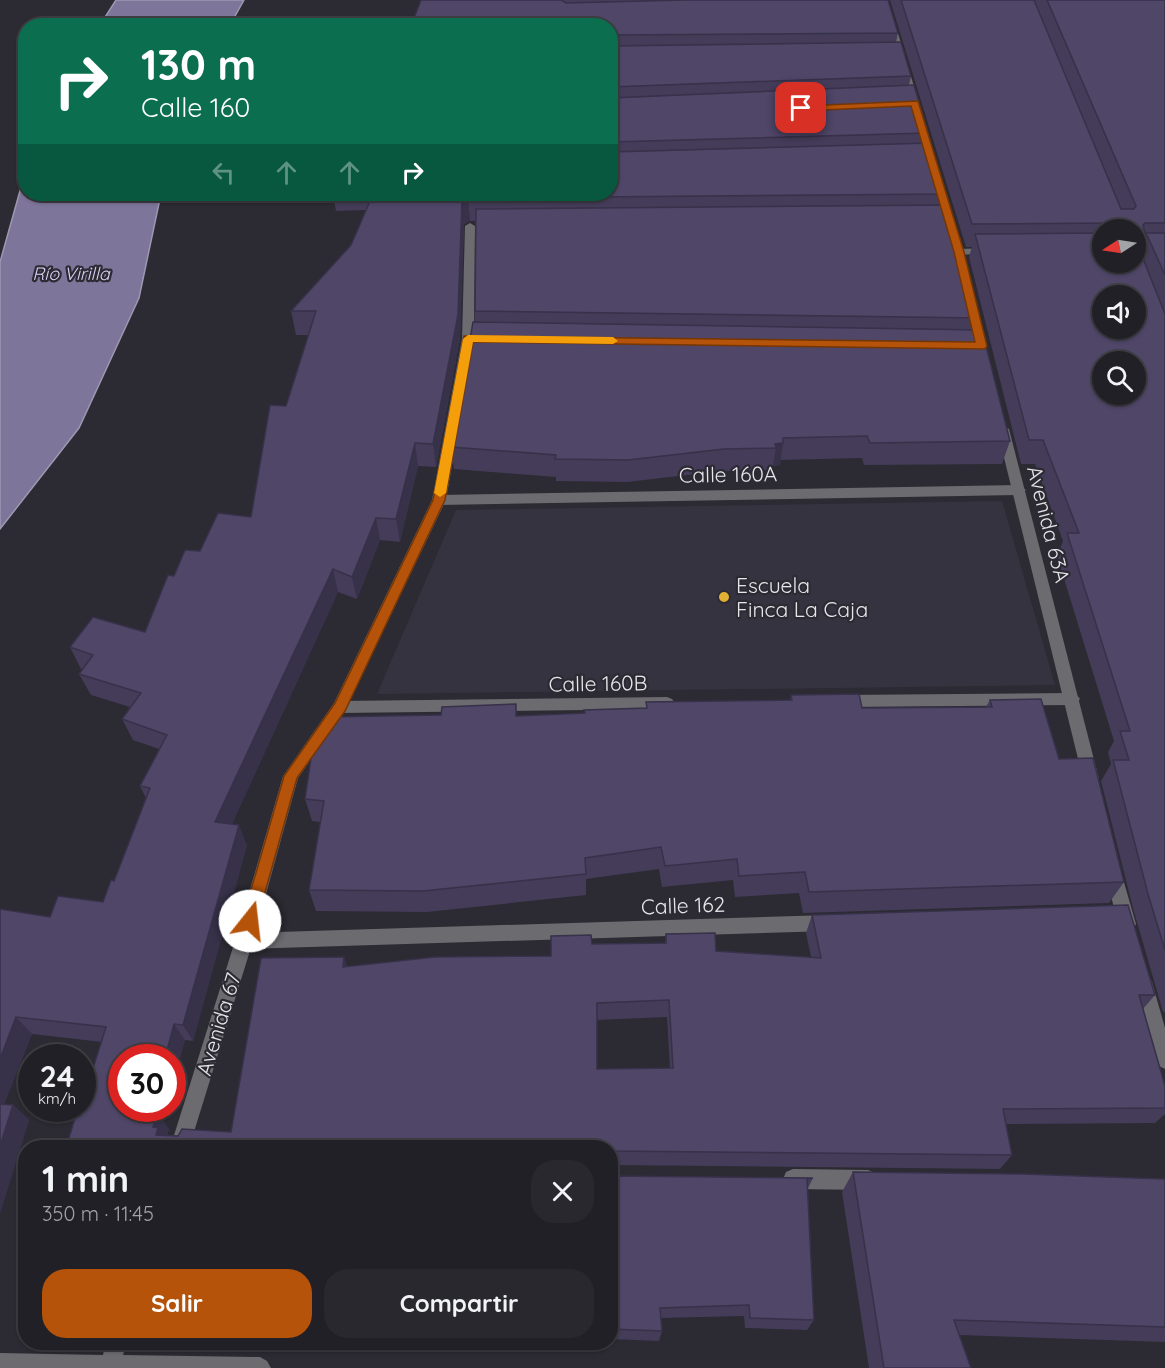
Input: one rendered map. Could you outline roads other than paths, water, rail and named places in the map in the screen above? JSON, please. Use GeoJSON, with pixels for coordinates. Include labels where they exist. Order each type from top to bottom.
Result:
{"type":"FeatureCollection","features":[{"type":"Feature","properties":{"kind":"street"},"geometry":{"type":"LineString","coordinates":[[883,8],[926,161],[938,181]]}},
{"type":"Feature","properties":{"kind":"street","name":"Avenida 67"},"geometry":{"type":"LineString","coordinates":[[182,1140],[244,941],[291,776],[340,707],[439,500],[474,339],[475,226]]}},
{"type":"Feature","properties":{"kind":"street"},"geometry":{"type":"LineString","coordinates":[[959,252],[1007,251]]}},
{"type":"Feature","properties":{"kind":"street","name":"Avenida 63A"},"geometry":{"type":"LineString","coordinates":[[999,412],[1094,789]]}},
{"type":"Feature","properties":{"kind":"street","name":"Calle 160A"},"geometry":{"type":"LineString","coordinates":[[439,500],[1018,489]]}},
{"type":"Feature","properties":{"kind":"street"},"geometry":{"type":"LineString","coordinates":[[824,702],[1072,699]]}},
{"type":"Feature","properties":{"kind":"street","name":"Calle 160B"},"geometry":{"type":"LineString","coordinates":[[340,707],[682,703]]}},
{"type":"Feature","properties":{"kind":"street"},"geometry":{"type":"LineString","coordinates":[[1110,857],[1118,914],[1130,936]]}},
{"type":"Feature","properties":{"kind":"street","name":"Calle 162"},"geometry":{"type":"LineString","coordinates":[[244,941],[850,922]]}},
{"type":"Feature","properties":{"kind":"street"},"geometry":{"type":"LineString","coordinates":[[1139,970],[1165,1060]]}},
{"type":"Feature","properties":{"kind":"street"},"geometry":{"type":"LineString","coordinates":[[776,1179],[882,1180]]}},
{"type":"Feature","properties":{"kind":"street"},"geometry":{"type":"LineString","coordinates":[[110,1365],[115,1350]]}},
{"type":"Feature","properties":{"kind":"street"},"geometry":{"type":"LineString","coordinates":[[0,1364],[260,1368]]}},
{"type":"Feature","properties":{"kind":"water"},"geometry":{"type":"Polygon","coordinates":[[[116,0],[244,0],[234,18],[104,18],[116,0]]]}},
{"type":"Feature","properties":{"kind":"water","name":"Río Virilla"},"geometry":{"type":"Polygon","coordinates":[[[18,198],[18,201],[160,201],[139,298],[79,428],[0,529],[0,262],[18,198]]]}},
{"type":"Feature","properties":{"kind":"place","name":"Escuela Finca La Caja"},"geometry":{"type":"Point","coordinates":[724,597]}}]}
